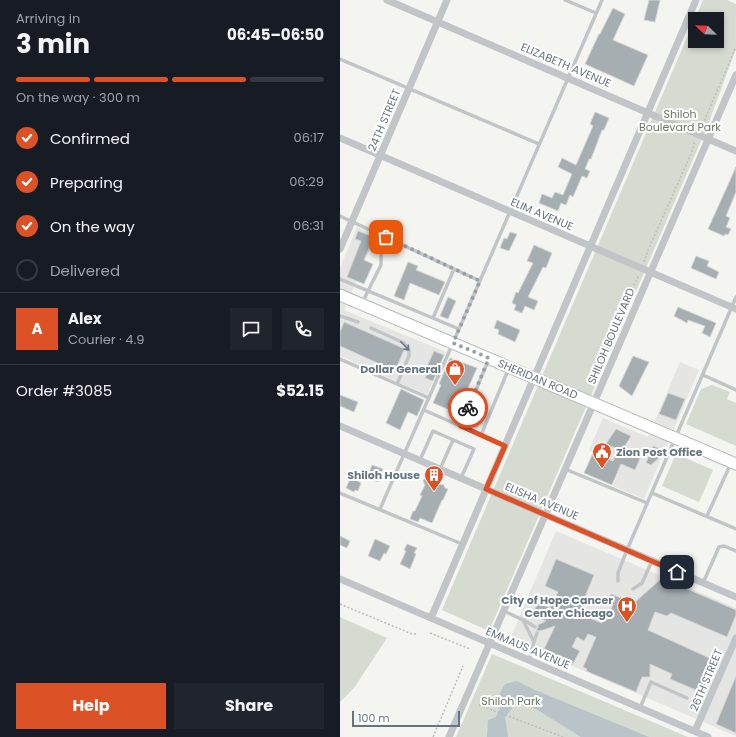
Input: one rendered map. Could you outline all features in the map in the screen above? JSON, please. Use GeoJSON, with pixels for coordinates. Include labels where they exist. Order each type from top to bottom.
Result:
{"type":"FeatureCollection","features":[{"type":"Feature","properties":{"kind":"main road","name":"SHERIDAN ROAD"},"geometry":{"type":"LineString","coordinates":[[341,298],[361,304],[734,463]]}},
{"type":"Feature","properties":{"kind":"street","name":"ELIZABETH AVENUE"},"geometry":{"type":"LineString","coordinates":[[387,0],[736,151]]}},
{"type":"Feature","properties":{"kind":"street","name":"24TH STREET"},"geometry":{"type":"LineString","coordinates":[[340,249],[447,0]]}},
{"type":"Feature","properties":{"kind":"street"},"geometry":{"type":"LineString","coordinates":[[430,618],[696,0]]}},
{"type":"Feature","properties":{"kind":"street","name":"SHILOH BOULEVARD"},"geometry":{"type":"LineString","coordinates":[[449,737],[736,75]]}},
{"type":"Feature","properties":{"kind":"street","name":"ELIM AVENUE"},"geometry":{"type":"LineString","coordinates":[[340,138],[734,308]]}},
{"type":"Feature","properties":{"kind":"street","name":"ELISHA AVENUE"},"geometry":{"type":"LineString","coordinates":[[340,426],[736,597]]}},
{"type":"Feature","properties":{"kind":"street","name":"EMMAUS AVENUE"},"geometry":{"type":"LineString","coordinates":[[340,579],[708,737]]}},
{"type":"Feature","properties":{"kind":"street","name":"26TH STREET"},"geometry":{"type":"LineString","coordinates":[[696,732],[736,638]]}},
{"type":"Feature","properties":{"kind":"lane"},"geometry":{"type":"LineString","coordinates":[[565,0],[596,13]]}},
{"type":"Feature","properties":{"kind":"lane"},"geometry":{"type":"LineString","coordinates":[[380,510],[602,0]]}},
{"type":"Feature","properties":{"kind":"lane"},"geometry":{"type":"LineString","coordinates":[[340,59],[409,90],[539,144]]}},
{"type":"Feature","properties":{"kind":"lane"},"geometry":{"type":"LineString","coordinates":[[340,216],[480,281]]}},
{"type":"Feature","properties":{"kind":"lane"},"geometry":{"type":"LineString","coordinates":[[361,304],[381,265],[381,253],[386,237]]}},
{"type":"Feature","properties":{"kind":"lane"},"geometry":{"type":"LineString","coordinates":[[433,318],[454,269]]}},
{"type":"Feature","properties":{"kind":"lane"},"geometry":{"type":"LineString","coordinates":[[340,279],[459,329]]}},
{"type":"Feature","properties":{"kind":"lane"},"geometry":{"type":"LineString","coordinates":[[618,581],[618,573],[627,550],[702,375],[734,308],[736,298]]}},
{"type":"Feature","properties":{"kind":"lane"},"geometry":{"type":"LineString","coordinates":[[340,316],[358,322]]}},
{"type":"Feature","properties":{"kind":"lane"},"geometry":{"type":"LineString","coordinates":[[371,328],[404,343],[409,351],[409,356],[397,384]]}},
{"type":"Feature","properties":{"kind":"lane"},"geometry":{"type":"LineString","coordinates":[[461,426],[489,358]]}},
{"type":"Feature","properties":{"kind":"lane"},"geometry":{"type":"LineString","coordinates":[[340,359],[429,398]]}},
{"type":"Feature","properties":{"kind":"lane"},"geometry":{"type":"LineString","coordinates":[[481,435],[509,367]]}},
{"type":"Feature","properties":{"kind":"lane"},"geometry":{"type":"LineString","coordinates":[[702,375],[736,390]]}},
{"type":"Feature","properties":{"kind":"lane"},"geometry":{"type":"LineString","coordinates":[[424,410],[505,446]]}},
{"type":"Feature","properties":{"kind":"lane"},"geometry":{"type":"LineString","coordinates":[[420,460],[433,431],[474,449],[461,478]]}},
{"type":"Feature","properties":{"kind":"lane"},"geometry":{"type":"LineString","coordinates":[[440,469],[453,440]]}},
{"type":"Feature","properties":{"kind":"lane"},"geometry":{"type":"LineString","coordinates":[[707,516],[734,463]]}},
{"type":"Feature","properties":{"kind":"lane"},"geometry":{"type":"LineString","coordinates":[[565,469],[648,502]]}},
{"type":"Feature","properties":{"kind":"lane"},"geometry":{"type":"LineString","coordinates":[[340,492],[462,544]]}},
{"type":"Feature","properties":{"kind":"lane"},"geometry":{"type":"LineString","coordinates":[[652,493],[736,529]]}},
{"type":"Feature","properties":{"kind":"lane"},"geometry":{"type":"LineString","coordinates":[[703,583],[719,547],[724,546],[736,551]]}},
{"type":"Feature","properties":{"kind":"lane"},"geometry":{"type":"LineString","coordinates":[[633,589],[642,583],[652,561]]}},
{"type":"Feature","properties":{"kind":"lane"},"geometry":{"type":"LineString","coordinates":[[504,612],[535,626]]}},
{"type":"Feature","properties":{"kind":"lane"},"geometry":{"type":"LineString","coordinates":[[523,620],[534,642]]}},
{"type":"Feature","properties":{"kind":"lane"},"geometry":{"type":"LineString","coordinates":[[529,660],[537,632]]}},
{"type":"Feature","properties":{"kind":"lane"},"geometry":{"type":"LineString","coordinates":[[640,708],[651,682],[687,698]]}},
{"type":"Feature","properties":{"kind":"path"},"geometry":{"type":"LineString","coordinates":[[592,385],[627,300],[642,269],[648,250],[691,154],[736,47]]}},
{"type":"Feature","properties":{"kind":"path"},"geometry":{"type":"LineString","coordinates":[[340,604],[412,634],[418,634]]}},
{"type":"Feature","properties":{"kind":"path"},"geometry":{"type":"LineString","coordinates":[[430,633],[470,649]]}},
{"type":"Feature","properties":{"kind":"path"},"geometry":{"type":"LineString","coordinates":[[433,737],[463,666]]}},
{"type":"Feature","properties":{"kind":"path"},"geometry":{"type":"LineString","coordinates":[[479,705],[563,737]]}},
{"type":"Feature","properties":{"kind":"shaded area"},"geometry":{"type":"Polygon","coordinates":[[[357,227],[376,235],[344,310],[446,352],[427,395],[340,356],[340,268],[357,227]]]}},
{"type":"Feature","properties":{"kind":"shaded area"},"geometry":{"type":"Polygon","coordinates":[[[680,362],[699,370],[644,499],[613,486],[621,465],[589,450],[603,418],[648,437],[680,362]]]}},
{"type":"Feature","properties":{"kind":"shaded area","name":"City of Hope Cancer Center Chicago"},"geometry":{"type":"Polygon","coordinates":[[[556,531],[736,608],[736,736],[510,639],[556,531]]]}},
{"type":"Feature","properties":{"kind":"shaded area"},"geometry":{"type":"Polygon","coordinates":[[[517,681],[535,690],[649,737],[581,737],[536,709],[521,703],[513,707],[505,717],[508,737],[487,737],[488,720],[496,717],[500,708],[495,703],[505,684],[517,681]]]}},
{"type":"Feature","properties":{"kind":"green space","name":"Shiloh Boulevard Park"},"geometry":{"type":"Polygon","coordinates":[[[703,0],[727,0],[736,4],[736,49],[707,127],[489,631],[442,610],[688,35],[688,48],[724,48],[724,12],[698,12],[703,0]]]}},
{"type":"Feature","properties":{"kind":"green space"},"geometry":{"type":"Polygon","coordinates":[[[712,385],[730,392],[727,399],[736,403],[736,446],[686,424],[701,389],[712,385]]]}},
{"type":"Feature","properties":{"kind":"green space"},"geometry":{"type":"Polygon","coordinates":[[[676,454],[713,470],[699,502],[662,486],[676,454]]]}},
{"type":"Feature","properties":{"kind":"green space"},"geometry":{"type":"Polygon","coordinates":[[[340,617],[387,638],[354,688],[340,702],[340,617]]]}},
{"type":"Feature","properties":{"kind":"green space","name":"Shiloh Park"},"geometry":{"type":"Polygon","coordinates":[[[492,654],[688,737],[456,737],[492,654]]]}},
{"type":"Feature","properties":{"kind":"building"},"geometry":{"type":"Polygon","coordinates":[[[649,0],[660,0],[655,22],[644,20],[649,0]]]}},
{"type":"Feature","properties":{"kind":"building"},"geometry":{"type":"Polygon","coordinates":[[[613,8],[625,14],[613,40],[648,55],[634,86],[585,64],[613,8]]]}},
{"type":"Feature","properties":{"kind":"building"},"geometry":{"type":"Polygon","coordinates":[[[595,112],[609,118],[604,130],[602,130],[591,159],[589,159],[585,169],[590,171],[587,178],[582,176],[573,197],[570,195],[566,205],[561,203],[558,211],[539,203],[542,194],[552,198],[555,192],[563,195],[572,174],[558,167],[562,158],[576,165],[593,126],[590,124],[595,112]]]}},
{"type":"Feature","properties":{"kind":"building"},"geometry":{"type":"Polygon","coordinates":[[[736,167],[736,192],[726,216],[730,218],[726,227],[731,229],[728,235],[725,234],[724,236],[708,229],[736,167]]]}},
{"type":"Feature","properties":{"kind":"building"},"geometry":{"type":"Polygon","coordinates":[[[358,231],[374,237],[364,260],[373,264],[364,284],[347,277],[361,241],[355,239],[358,231]]]}},
{"type":"Feature","properties":{"kind":"building"},"geometry":{"type":"Polygon","coordinates":[[[510,232],[517,234],[509,251],[500,248],[504,238],[507,239],[510,232]]]}},
{"type":"Feature","properties":{"kind":"building"},"geometry":{"type":"Polygon","coordinates":[[[534,245],[552,253],[546,268],[543,267],[528,297],[538,301],[534,310],[525,306],[522,313],[514,310],[516,305],[512,303],[516,292],[518,293],[533,263],[527,261],[534,245]]]}},
{"type":"Feature","properties":{"kind":"building"},"geometry":{"type":"Polygon","coordinates":[[[696,256],[709,261],[707,266],[719,272],[716,279],[691,268],[696,256]]]}},
{"type":"Feature","properties":{"kind":"building"},"geometry":{"type":"Polygon","coordinates":[[[408,262],[418,266],[416,270],[445,282],[439,295],[410,283],[404,300],[394,296],[408,262]]]}},
{"type":"Feature","properties":{"kind":"building"},"geometry":{"type":"Polygon","coordinates":[[[448,297],[456,301],[448,319],[440,316],[448,297]]]}},
{"type":"Feature","properties":{"kind":"building"},"geometry":{"type":"Polygon","coordinates":[[[678,307],[716,323],[710,337],[702,333],[705,326],[688,320],[687,323],[674,316],[678,307]]]}},
{"type":"Feature","properties":{"kind":"building"},"geometry":{"type":"Polygon","coordinates":[[[497,320],[520,330],[515,342],[498,334],[499,330],[494,328],[497,320]]]}},
{"type":"Feature","properties":{"kind":"building"},"geometry":{"type":"Polygon","coordinates":[[[344,322],[403,348],[404,350],[395,371],[340,346],[340,332],[344,322]]]}},
{"type":"Feature","properties":{"kind":"building"},"geometry":{"type":"Polygon","coordinates":[[[434,351],[444,355],[433,381],[425,378],[427,374],[424,373],[434,351]]]}},
{"type":"Feature","properties":{"kind":"building"},"geometry":{"type":"Polygon","coordinates":[[[633,356],[649,362],[632,396],[619,386],[633,356]]]}},
{"type":"Feature","properties":{"kind":"building","name":"Dollar General"},"geometry":{"type":"Polygon","coordinates":[[[450,358],[477,368],[457,413],[433,403],[450,358]]]}},
{"type":"Feature","properties":{"kind":"building"},"geometry":{"type":"Polygon","coordinates":[[[401,389],[424,400],[417,416],[408,412],[400,430],[386,423],[401,389]]]}},
{"type":"Feature","properties":{"kind":"building"},"geometry":{"type":"Polygon","coordinates":[[[668,393],[685,399],[676,420],[659,414],[668,393]]]}},
{"type":"Feature","properties":{"kind":"building"},"geometry":{"type":"Polygon","coordinates":[[[340,395],[358,402],[354,412],[340,406],[340,395]]]}},
{"type":"Feature","properties":{"kind":"building"},"geometry":{"type":"Polygon","coordinates":[[[616,429],[631,436],[622,451],[606,444],[616,429]]]}},
{"type":"Feature","properties":{"kind":"building"},"geometry":{"type":"Polygon","coordinates":[[[653,446],[664,450],[661,457],[651,465],[646,463],[653,446]]]}},
{"type":"Feature","properties":{"kind":"building","name":"Zion Post Office"},"geometry":{"type":"Polygon","coordinates":[[[617,452],[640,459],[635,470],[621,464],[612,485],[584,473],[593,453],[613,461],[617,452]]]}},
{"type":"Feature","properties":{"kind":"building"},"geometry":{"type":"Polygon","coordinates":[[[372,465],[383,469],[378,482],[367,478],[372,465]]]}},
{"type":"Feature","properties":{"kind":"building"},"geometry":{"type":"Polygon","coordinates":[[[428,477],[429,479],[442,485],[443,484],[445,488],[448,489],[432,523],[420,518],[418,522],[410,519],[422,496],[420,495],[425,485],[423,480],[428,477]]]}},
{"type":"Feature","properties":{"kind":"building"},"geometry":{"type":"Polygon","coordinates":[[[350,479],[353,481],[354,479],[361,483],[358,491],[355,490],[354,492],[346,488],[350,479]]]}},
{"type":"Feature","properties":{"kind":"building"},"geometry":{"type":"Polygon","coordinates":[[[340,536],[350,541],[347,548],[340,545],[340,536]]]}},
{"type":"Feature","properties":{"kind":"building"},"geometry":{"type":"Polygon","coordinates":[[[375,539],[390,546],[380,561],[368,556],[375,539]]]}},
{"type":"Feature","properties":{"kind":"building"},"geometry":{"type":"Polygon","coordinates":[[[407,544],[417,548],[414,553],[416,554],[410,569],[400,564],[406,551],[404,550],[407,544]]]}},
{"type":"Feature","properties":{"kind":"building"},"geometry":{"type":"Polygon","coordinates":[[[556,559],[594,575],[582,604],[582,615],[602,623],[606,614],[609,614],[613,604],[608,602],[611,594],[634,603],[662,578],[736,610],[736,615],[727,637],[671,613],[667,616],[655,612],[648,630],[716,661],[703,693],[670,679],[672,674],[650,664],[650,677],[642,677],[636,692],[586,671],[587,669],[583,667],[596,637],[588,634],[584,641],[577,637],[572,647],[580,651],[572,665],[548,654],[549,651],[544,649],[555,626],[540,631],[536,630],[538,625],[546,621],[532,615],[538,603],[550,608],[558,592],[545,586],[556,559]]]}},
{"type":"Feature","properties":{"kind":"building"},"geometry":{"type":"Polygon","coordinates":[[[736,676],[736,733],[716,724],[736,676]]]}},
{"type":"Feature","properties":{"kind":"way so far"},"geometry":{"type":"LineString","coordinates":[[386,237],[480,281],[453,343],[489,358],[468,408]]}},
{"type":"Feature","properties":{"kind":"place","name":"Dollar General"},"geometry":{"type":"Point","coordinates":[455,386]}},
{"type":"Feature","properties":{"kind":"place","name":"Zion Post Office"},"geometry":{"type":"Point","coordinates":[602,469]}},
{"type":"Feature","properties":{"kind":"place","name":"Shiloh House"},"geometry":{"type":"Point","coordinates":[434,492]}},
{"type":"Feature","properties":{"kind":"place","name":"City of Hope Cancer Center Chicago"},"geometry":{"type":"Point","coordinates":[627,623]}},
{"type":"Feature","properties":{"kind":"route"},"geometry":{"type":"LineString","coordinates":[[468,408],[461,426],[505,446],[486,489],[677,572]]}}]}
